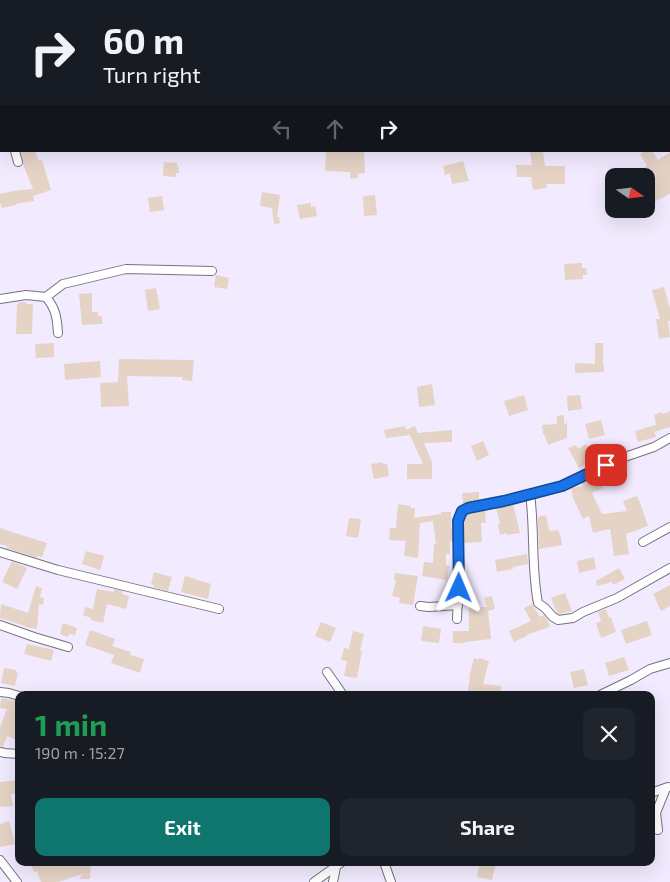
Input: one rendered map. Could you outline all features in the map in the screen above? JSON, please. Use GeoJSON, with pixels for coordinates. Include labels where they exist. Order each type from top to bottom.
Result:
{"type":"FeatureCollection","features":[{"type":"Feature","properties":{"kind":"street"},"geometry":{"type":"LineString","coordinates":[[15,152],[18,162]]}},
{"type":"Feature","properties":{"kind":"street"},"geometry":{"type":"LineString","coordinates":[[46,297],[63,284],[126,269],[212,271]]}},
{"type":"Feature","properties":{"kind":"street"},"geometry":{"type":"LineString","coordinates":[[0,299],[26,295],[46,297],[54,306],[58,333]]}},
{"type":"Feature","properties":{"kind":"street"},"geometry":{"type":"LineString","coordinates":[[457,619],[458,521],[462,511],[562,486],[619,459],[654,447],[670,438]]}},
{"type":"Feature","properties":{"kind":"street"},"geometry":{"type":"LineString","coordinates":[[530,494],[533,517],[534,582],[538,603],[558,620],[573,618],[609,602],[670,568]]}},
{"type":"Feature","properties":{"kind":"street"},"geometry":{"type":"LineString","coordinates":[[643,542],[670,527]]}},
{"type":"Feature","properties":{"kind":"street"},"geometry":{"type":"LineString","coordinates":[[0,552],[58,570],[219,609]]}},
{"type":"Feature","properties":{"kind":"street"},"geometry":{"type":"LineString","coordinates":[[420,606],[458,605]]}},
{"type":"Feature","properties":{"kind":"street"},"geometry":{"type":"LineString","coordinates":[[0,625],[68,647]]}},
{"type":"Feature","properties":{"kind":"street"},"geometry":{"type":"LineString","coordinates":[[608,691],[650,669],[670,663]]}},
{"type":"Feature","properties":{"kind":"street"},"geometry":{"type":"LineString","coordinates":[[327,672],[340,691]]}},
{"type":"Feature","properties":{"kind":"street"},"geometry":{"type":"LineString","coordinates":[[0,692],[15,695]]}},
{"type":"Feature","properties":{"kind":"street"},"geometry":{"type":"LineString","coordinates":[[0,752],[15,754]]}},
{"type":"Feature","properties":{"kind":"street"},"geometry":{"type":"LineString","coordinates":[[655,792],[668,787]]}},
{"type":"Feature","properties":{"kind":"street"},"geometry":{"type":"LineString","coordinates":[[658,830],[656,813],[668,787]]}},
{"type":"Feature","properties":{"kind":"street"},"geometry":{"type":"LineString","coordinates":[[0,860],[17,882]]}},
{"type":"Feature","properties":{"kind":"street"},"geometry":{"type":"LineString","coordinates":[[314,882],[338,866]]}},
{"type":"Feature","properties":{"kind":"street"},"geometry":{"type":"LineString","coordinates":[[333,882],[339,866]]}},
{"type":"Feature","properties":{"kind":"street"},"geometry":{"type":"LineString","coordinates":[[385,866],[391,882]]}},
{"type":"Feature","properties":{"kind":"building"},"geometry":{"type":"Polygon","coordinates":[[[21,152],[35,152],[39,161],[42,160],[51,190],[33,196],[34,201],[2,208],[0,194],[33,189],[21,152]]]}},
{"type":"Feature","properties":{"kind":"building"},"geometry":{"type":"Polygon","coordinates":[[[326,152],[364,152],[365,173],[358,174],[358,178],[350,179],[350,172],[325,171],[326,152]]]}},
{"type":"Feature","properties":{"kind":"building"},"geometry":{"type":"Polygon","coordinates":[[[530,152],[543,152],[545,166],[565,166],[565,184],[546,184],[547,188],[533,190],[531,177],[517,177],[516,165],[532,165],[530,152]]]}},
{"type":"Feature","properties":{"kind":"building"},"geometry":{"type":"Polygon","coordinates":[[[653,152],[658,160],[670,152],[670,194],[655,202],[655,168],[644,168],[647,166],[640,154],[653,152]]]}},
{"type":"Feature","properties":{"kind":"building"},"geometry":{"type":"Polygon","coordinates":[[[463,161],[469,181],[452,184],[450,173],[445,175],[443,166],[463,161]]]}},
{"type":"Feature","properties":{"kind":"building"},"geometry":{"type":"Polygon","coordinates":[[[164,162],[177,163],[179,173],[176,173],[176,177],[163,176],[164,162]]]}},
{"type":"Feature","properties":{"kind":"building"},"geometry":{"type":"Polygon","coordinates":[[[262,192],[280,195],[277,217],[279,217],[280,223],[274,224],[272,208],[260,206],[262,192]]]}},
{"type":"Feature","properties":{"kind":"building"},"geometry":{"type":"Polygon","coordinates":[[[375,195],[377,215],[364,216],[363,196],[375,195]]]}},
{"type":"Feature","properties":{"kind":"building"},"geometry":{"type":"Polygon","coordinates":[[[162,196],[164,210],[150,212],[148,198],[162,196]]]}},
{"type":"Feature","properties":{"kind":"building"},"geometry":{"type":"Polygon","coordinates":[[[311,203],[311,207],[315,206],[317,216],[300,219],[297,205],[311,203]]]}},
{"type":"Feature","properties":{"kind":"building"},"geometry":{"type":"Polygon","coordinates":[[[582,263],[582,268],[586,268],[587,275],[583,275],[583,279],[565,280],[564,264],[582,263]]]}},
{"type":"Feature","properties":{"kind":"building"},"geometry":{"type":"Polygon","coordinates":[[[216,275],[229,278],[227,289],[214,287],[216,275]]]}},
{"type":"Feature","properties":{"kind":"building"},"geometry":{"type":"Polygon","coordinates":[[[664,287],[670,309],[670,321],[668,321],[670,337],[659,339],[656,319],[660,319],[652,290],[664,287]]]}},
{"type":"Feature","properties":{"kind":"building"},"geometry":{"type":"Polygon","coordinates":[[[156,288],[160,309],[148,311],[145,290],[156,288]]]}},
{"type":"Feature","properties":{"kind":"building"},"geometry":{"type":"Polygon","coordinates":[[[92,293],[92,312],[98,312],[98,316],[102,316],[102,324],[82,325],[79,294],[92,293]]]}},
{"type":"Feature","properties":{"kind":"building"},"geometry":{"type":"Polygon","coordinates":[[[19,302],[33,304],[32,334],[16,334],[17,304],[19,302]]]}},
{"type":"Feature","properties":{"kind":"building"},"geometry":{"type":"Polygon","coordinates":[[[54,343],[54,357],[36,358],[35,344],[54,343]]]}},
{"type":"Feature","properties":{"kind":"building"},"geometry":{"type":"Polygon","coordinates":[[[595,343],[603,343],[604,372],[575,373],[575,363],[595,364],[595,343]]]}},
{"type":"Feature","properties":{"kind":"building"},"geometry":{"type":"Polygon","coordinates":[[[119,359],[194,360],[192,381],[182,380],[183,377],[127,376],[129,406],[101,407],[100,383],[118,382],[119,359]]]}},
{"type":"Feature","properties":{"kind":"building"},"geometry":{"type":"Polygon","coordinates":[[[100,361],[101,377],[65,380],[64,364],[100,361]]]}},
{"type":"Feature","properties":{"kind":"building"},"geometry":{"type":"Polygon","coordinates":[[[432,384],[435,405],[419,407],[417,387],[432,384]]]}},
{"type":"Feature","properties":{"kind":"building"},"geometry":{"type":"Polygon","coordinates":[[[524,395],[528,410],[509,416],[504,401],[524,395]]]}},
{"type":"Feature","properties":{"kind":"building"},"geometry":{"type":"Polygon","coordinates":[[[580,395],[582,409],[568,411],[567,396],[580,395]]]}},
{"type":"Feature","properties":{"kind":"building"},"geometry":{"type":"Polygon","coordinates":[[[670,411],[670,427],[654,432],[656,437],[638,442],[635,431],[656,425],[654,415],[670,411]]]}},
{"type":"Feature","properties":{"kind":"building"},"geometry":{"type":"Polygon","coordinates":[[[564,415],[564,424],[567,423],[567,438],[548,445],[543,434],[542,425],[557,424],[557,416],[564,415]]]}},
{"type":"Feature","properties":{"kind":"building"},"geometry":{"type":"Polygon","coordinates":[[[601,420],[605,435],[589,439],[585,424],[601,420]]]}},
{"type":"Feature","properties":{"kind":"building"},"geometry":{"type":"Polygon","coordinates":[[[405,426],[406,430],[415,426],[418,433],[452,430],[452,442],[424,443],[432,462],[432,479],[407,479],[407,464],[423,464],[410,435],[386,438],[384,430],[405,426]]]}},
{"type":"Feature","properties":{"kind":"building"},"geometry":{"type":"Polygon","coordinates":[[[483,441],[489,455],[477,461],[471,446],[483,441]]]}},
{"type":"Feature","properties":{"kind":"building"},"geometry":{"type":"Polygon","coordinates":[[[586,444],[594,459],[579,468],[568,448],[576,445],[578,449],[586,444]]]}},
{"type":"Feature","properties":{"kind":"building"},"geometry":{"type":"Polygon","coordinates":[[[382,462],[387,464],[389,476],[374,479],[371,464],[382,462]]]}},
{"type":"Feature","properties":{"kind":"building"},"geometry":{"type":"Polygon","coordinates":[[[597,475],[603,488],[592,493],[602,514],[627,511],[623,501],[637,496],[640,503],[648,526],[626,534],[629,554],[614,556],[610,529],[593,533],[589,516],[583,519],[573,498],[571,488],[583,486],[581,483],[597,475]]]}},
{"type":"Feature","properties":{"kind":"building"},"geometry":{"type":"Polygon","coordinates":[[[479,492],[479,500],[463,504],[462,493],[479,492]]]}},
{"type":"Feature","properties":{"kind":"building"},"geometry":{"type":"Polygon","coordinates":[[[398,504],[415,508],[414,518],[441,514],[441,512],[451,512],[453,541],[450,541],[450,554],[446,554],[446,565],[449,566],[447,580],[422,576],[424,562],[433,563],[434,544],[436,544],[433,521],[420,523],[418,558],[404,556],[406,541],[389,540],[390,528],[396,528],[398,504]]]}},
{"type":"Feature","properties":{"kind":"building"},"geometry":{"type":"Polygon","coordinates":[[[513,504],[520,533],[500,535],[498,524],[500,523],[496,508],[513,504]]]}},
{"type":"Feature","properties":{"kind":"building"},"geometry":{"type":"Polygon","coordinates":[[[485,510],[486,523],[481,523],[482,542],[464,543],[464,521],[466,515],[485,510]]]}},
{"type":"Feature","properties":{"kind":"building"},"geometry":{"type":"Polygon","coordinates":[[[546,515],[549,531],[558,530],[562,545],[539,549],[538,517],[546,515]]]}},
{"type":"Feature","properties":{"kind":"building"},"geometry":{"type":"Polygon","coordinates":[[[349,518],[361,519],[358,538],[346,536],[349,518]]]}},
{"type":"Feature","properties":{"kind":"building"},"geometry":{"type":"Polygon","coordinates":[[[0,528],[47,543],[42,557],[37,556],[37,558],[6,548],[10,547],[0,544],[0,528]]]}},
{"type":"Feature","properties":{"kind":"building"},"geometry":{"type":"Polygon","coordinates":[[[86,551],[104,556],[100,570],[82,564],[86,551]]]}},
{"type":"Feature","properties":{"kind":"building"},"geometry":{"type":"Polygon","coordinates":[[[527,554],[528,564],[497,572],[495,560],[527,554]]]}},
{"type":"Feature","properties":{"kind":"building"},"geometry":{"type":"Polygon","coordinates":[[[594,557],[596,569],[579,573],[577,561],[594,557]]]}},
{"type":"Feature","properties":{"kind":"building"},"geometry":{"type":"Polygon","coordinates":[[[12,561],[27,568],[17,589],[2,582],[12,561]]]}},
{"type":"Feature","properties":{"kind":"building"},"geometry":{"type":"Polygon","coordinates":[[[619,568],[625,579],[613,585],[612,582],[597,586],[596,581],[619,568]]]}},
{"type":"Feature","properties":{"kind":"building"},"geometry":{"type":"Polygon","coordinates":[[[154,572],[172,577],[168,591],[153,587],[154,585],[151,584],[154,572]]]}},
{"type":"Feature","properties":{"kind":"building"},"geometry":{"type":"Polygon","coordinates":[[[395,573],[418,576],[413,605],[399,603],[400,598],[392,596],[396,580],[394,580],[395,573]]]}},
{"type":"Feature","properties":{"kind":"building"},"geometry":{"type":"Polygon","coordinates":[[[185,576],[211,584],[208,599],[181,592],[185,576]]]}},
{"type":"Feature","properties":{"kind":"building"},"geometry":{"type":"Polygon","coordinates":[[[670,585],[670,606],[661,611],[653,594],[670,585]]]}},
{"type":"Feature","properties":{"kind":"building"},"geometry":{"type":"Polygon","coordinates":[[[36,586],[42,588],[40,597],[44,598],[43,605],[39,604],[37,629],[25,627],[0,618],[1,604],[28,613],[36,586]]]}},
{"type":"Feature","properties":{"kind":"building"},"geometry":{"type":"Polygon","coordinates":[[[97,589],[114,592],[114,589],[122,591],[122,594],[129,596],[126,609],[107,604],[103,623],[91,620],[91,618],[83,615],[85,607],[93,609],[97,589]]]}},
{"type":"Feature","properties":{"kind":"building"},"geometry":{"type":"Polygon","coordinates":[[[565,593],[572,611],[559,614],[551,598],[565,593]]]}},
{"type":"Feature","properties":{"kind":"building"},"geometry":{"type":"Polygon","coordinates":[[[492,596],[495,609],[488,611],[491,639],[453,643],[453,631],[469,631],[469,607],[487,607],[484,598],[492,596]]]}},
{"type":"Feature","properties":{"kind":"building"},"geometry":{"type":"Polygon","coordinates":[[[532,604],[540,617],[544,615],[550,627],[526,635],[514,642],[509,631],[531,621],[524,608],[532,604]]]}},
{"type":"Feature","properties":{"kind":"building"},"geometry":{"type":"Polygon","coordinates":[[[606,609],[616,632],[601,638],[596,623],[601,621],[598,612],[606,609]]]}},
{"type":"Feature","properties":{"kind":"building"},"geometry":{"type":"Polygon","coordinates":[[[647,621],[652,635],[626,644],[621,630],[647,621]]]}},
{"type":"Feature","properties":{"kind":"building"},"geometry":{"type":"Polygon","coordinates":[[[321,622],[336,628],[330,642],[315,636],[321,622]]]}},
{"type":"Feature","properties":{"kind":"building"},"geometry":{"type":"Polygon","coordinates":[[[63,623],[77,628],[75,635],[69,634],[68,637],[60,634],[63,623]]]}},
{"type":"Feature","properties":{"kind":"building"},"geometry":{"type":"Polygon","coordinates":[[[423,626],[441,629],[439,643],[421,641],[423,626]]]}},
{"type":"Feature","properties":{"kind":"building"},"geometry":{"type":"Polygon","coordinates":[[[90,630],[115,639],[112,646],[131,652],[130,655],[144,659],[140,673],[111,663],[114,655],[85,645],[90,630]]]}},
{"type":"Feature","properties":{"kind":"building"},"geometry":{"type":"Polygon","coordinates":[[[353,631],[364,634],[357,678],[344,676],[347,661],[341,660],[344,648],[349,649],[353,631]]]}},
{"type":"Feature","properties":{"kind":"building"},"geometry":{"type":"Polygon","coordinates":[[[27,644],[54,650],[51,661],[24,654],[27,644]]]}},
{"type":"Feature","properties":{"kind":"building"},"geometry":{"type":"Polygon","coordinates":[[[624,657],[629,670],[609,676],[605,663],[624,657]]]}},
{"type":"Feature","properties":{"kind":"building"},"geometry":{"type":"Polygon","coordinates":[[[474,658],[489,661],[483,684],[501,686],[500,691],[468,691],[474,658]]]}},
{"type":"Feature","properties":{"kind":"building"},"geometry":{"type":"Polygon","coordinates":[[[4,668],[16,670],[18,673],[15,686],[1,683],[4,668]]]}},
{"type":"Feature","properties":{"kind":"building"},"geometry":{"type":"Polygon","coordinates":[[[584,669],[588,685],[574,688],[570,672],[584,669]]]}},
{"type":"Feature","properties":{"kind":"building"},"geometry":{"type":"Polygon","coordinates":[[[1,698],[15,701],[15,739],[7,736],[3,747],[0,746],[0,727],[7,709],[0,708],[1,698]]]}},
{"type":"Feature","properties":{"kind":"building"},"geometry":{"type":"Polygon","coordinates":[[[15,780],[15,794],[11,794],[13,806],[0,807],[0,782],[15,780]]]}},
{"type":"Feature","properties":{"kind":"building"},"geometry":{"type":"Polygon","coordinates":[[[9,821],[15,844],[0,847],[0,824],[9,821]]]}},
{"type":"Feature","properties":{"kind":"building"},"geometry":{"type":"Polygon","coordinates":[[[32,866],[91,866],[90,879],[79,879],[83,874],[58,882],[41,882],[37,871],[34,872],[32,866]]]}},
{"type":"Feature","properties":{"kind":"building"},"geometry":{"type":"Polygon","coordinates":[[[479,866],[495,866],[492,880],[477,877],[479,866]]]}},
{"type":"Feature","properties":{"kind":"route"},"geometry":{"type":"LineString","coordinates":[[459,588],[458,521],[462,511],[562,486],[606,465]]}}]}
